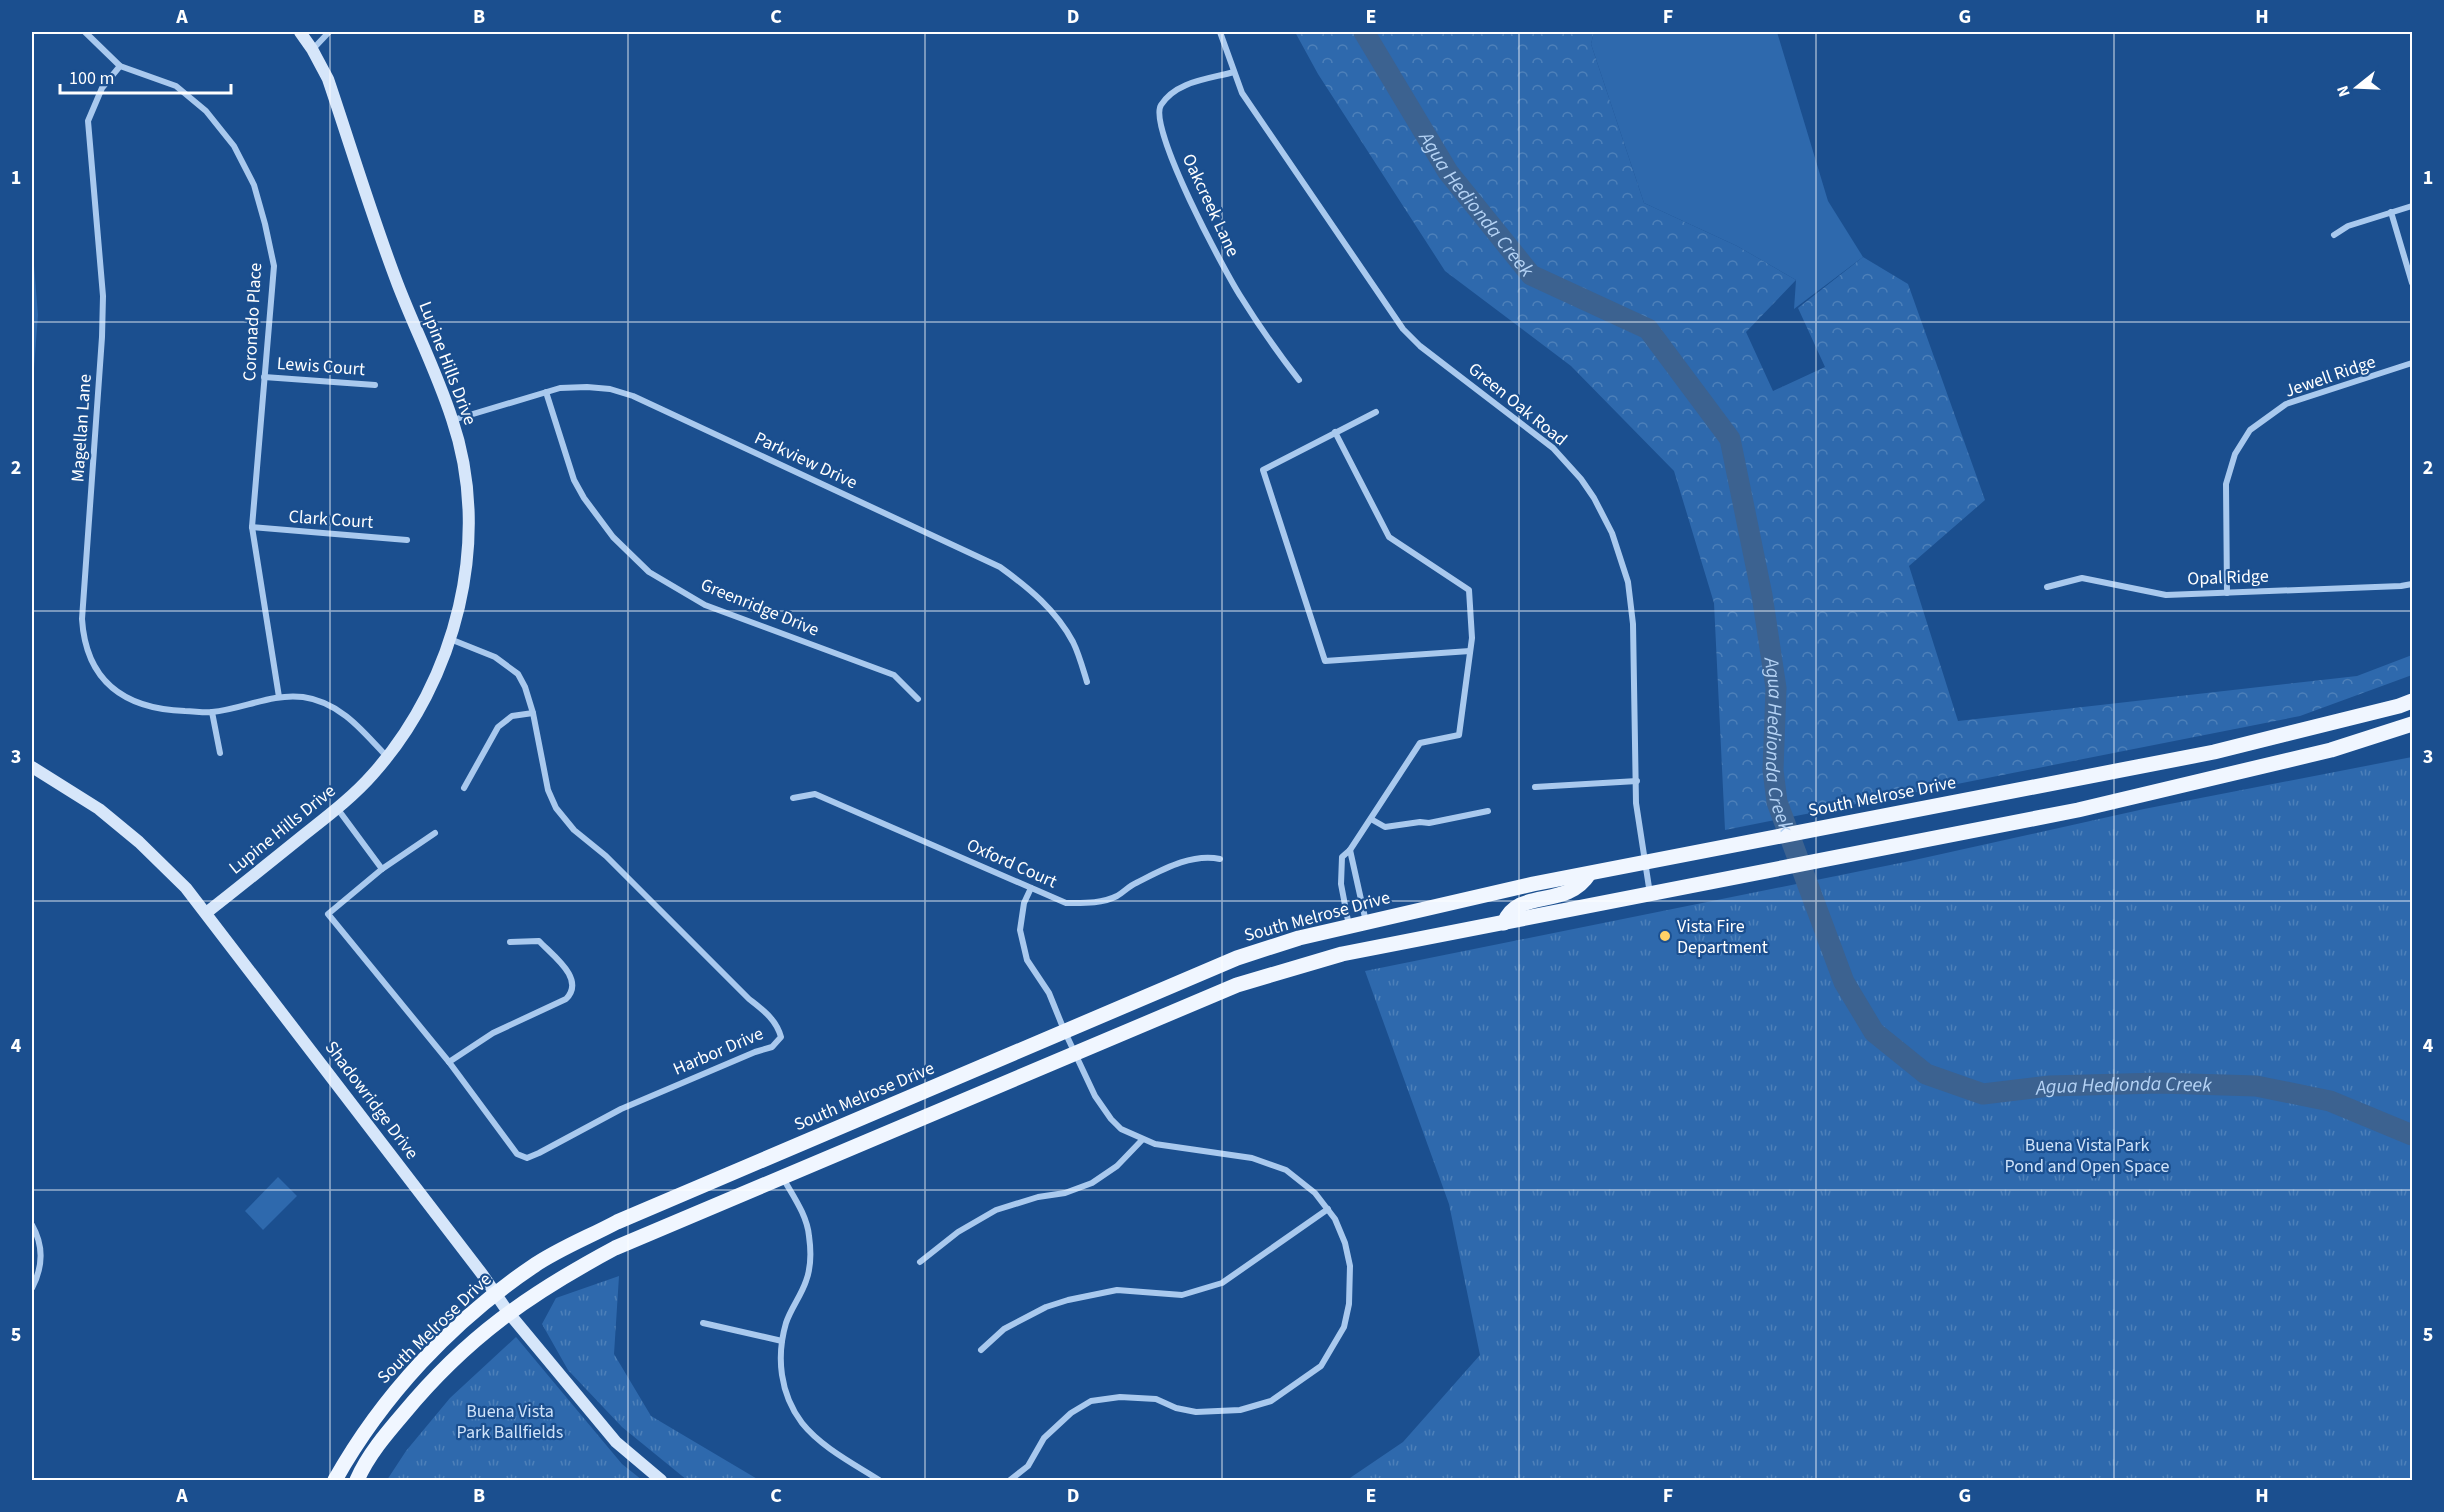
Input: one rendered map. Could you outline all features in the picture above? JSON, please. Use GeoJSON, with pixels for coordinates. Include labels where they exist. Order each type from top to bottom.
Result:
{"type":"FeatureCollection","features":[{"type":"Feature","properties":{"kind":"main road","name":"South Melrose Drive"},"geometry":{"type":"LineString","coordinates":[[335,1480],[385,1403],[424,1360],[496,1294],[533,1266],[617,1222],[1237,958],[1299,938],[1533,884],[2214,752],[2399,706],[2412,700]]}},
{"type":"Feature","properties":{"kind":"main road","name":"South Melrose Drive"},"geometry":{"type":"LineString","coordinates":[[357,1480],[380,1442],[426,1387],[467,1346],[508,1312],[565,1275],[615,1248],[1237,986],[1342,954],[2078,810],[2331,750],[2412,724]]}},
{"type":"Feature","properties":{"kind":"main road"},"geometry":{"type":"LineString","coordinates":[[1504,923],[1511,910],[1575,890],[1589,874]]}},
{"type":"Feature","properties":{"kind":"street","name":"Coronado Place"},"geometry":{"type":"LineString","coordinates":[[85,32],[120,66],[176,86],[206,111],[234,146],[254,185],[274,266],[252,527],[279,697]]}},
{"type":"Feature","properties":{"kind":"street","name":"Lupine Hills Drive"},"geometry":{"type":"LineString","coordinates":[[206,913],[337,808],[362,786],[387,758],[420,711],[444,660],[461,598],[467,555],[469,521],[463,461],[453,420],[398,283],[328,79],[300,32]]}},
{"type":"Feature","properties":{"kind":"street"},"geometry":{"type":"LineString","coordinates":[[312,49],[328,32]]}},
{"type":"Feature","properties":{"kind":"street","name":"Green Oak Road"},"geometry":{"type":"LineString","coordinates":[[1220,32],[1242,93],[1403,329],[1420,346],[1553,448],[1581,479],[1594,498],[1612,533],[1628,582],[1633,624],[1636,803],[1650,894]]}},
{"type":"Feature","properties":{"kind":"street","name":"Magellan Lane"},"geometry":{"type":"LineString","coordinates":[[120,66],[102,88],[88,121],[102,306],[82,619],[83,638],[95,669],[114,690],[125,698],[148,707],[212,712],[279,697],[304,697],[325,704],[352,718],[387,758]]}},
{"type":"Feature","properties":{"kind":"street","name":"Oakcreek Lane"},"geometry":{"type":"LineString","coordinates":[[1234,72],[1179,87],[1161,106],[1160,123],[1172,158],[1204,230],[1240,296],[1299,380]]}},
{"type":"Feature","properties":{"kind":"street"},"geometry":{"type":"LineString","coordinates":[[2334,235],[2348,226],[2412,206]]}},
{"type":"Feature","properties":{"kind":"street"},"geometry":{"type":"LineString","coordinates":[[2391,212],[2412,283]]}},
{"type":"Feature","properties":{"kind":"street","name":"Jewell Ridge"},"geometry":{"type":"LineString","coordinates":[[2227,593],[2226,484],[2235,454],[2250,430],[2286,404],[2412,363]]}},
{"type":"Feature","properties":{"kind":"street","name":"Lewis Court"},"geometry":{"type":"LineString","coordinates":[[264,377],[375,386]]}},
{"type":"Feature","properties":{"kind":"street","name":"Parkview Drive"},"geometry":{"type":"LineString","coordinates":[[453,420],[560,388],[610,389],[633,396],[1000,567],[1032,590],[1055,615],[1073,642],[1087,682]]}},
{"type":"Feature","properties":{"kind":"street","name":"Greenridge Drive"},"geometry":{"type":"LineString","coordinates":[[546,392],[574,480],[584,498],[613,537],[649,572],[705,605],[894,675],[918,699]]}},
{"type":"Feature","properties":{"kind":"street"},"geometry":{"type":"LineString","coordinates":[[1376,412],[1263,470],[1325,661],[1470,651]]}},
{"type":"Feature","properties":{"kind":"street"},"geometry":{"type":"LineString","coordinates":[[1335,432],[1389,537],[1469,590],[1472,638],[1459,735],[1420,743],[1350,850],[1342,857],[1340,869],[1349,926]]}},
{"type":"Feature","properties":{"kind":"street","name":"Clark Court"},"geometry":{"type":"LineString","coordinates":[[252,527],[407,540]]}},
{"type":"Feature","properties":{"kind":"street","name":"Opal Ridge"},"geometry":{"type":"LineString","coordinates":[[2047,587],[2082,578],[2166,594],[2412,584]]}},
{"type":"Feature","properties":{"kind":"street","name":"Harbor Drive"},"geometry":{"type":"LineString","coordinates":[[435,833],[382,869],[328,914],[449,1062],[517,1154],[526,1158],[560,1143],[621,1109],[754,1052],[772,1047],[781,1036],[778,1026],[771,1017],[749,999],[606,856],[574,830],[556,808],[548,790],[525,687],[518,674],[495,657],[450,639]]}},
{"type":"Feature","properties":{"kind":"street"},"geometry":{"type":"LineString","coordinates":[[212,712],[220,753]]}},
{"type":"Feature","properties":{"kind":"street"},"geometry":{"type":"LineString","coordinates":[[464,788],[498,727],[512,716],[532,713]]}},
{"type":"Feature","properties":{"kind":"street","name":"Shadowridge Drive"},"geometry":{"type":"LineString","coordinates":[[32,767],[99,809],[173,874],[206,913],[508,1312],[616,1442],[661,1480]]}},
{"type":"Feature","properties":{"kind":"street"},"geometry":{"type":"LineString","coordinates":[[1535,787],[1637,781]]}},
{"type":"Feature","properties":{"kind":"street","name":"Oxford Court"},"geometry":{"type":"LineString","coordinates":[[793,798],[815,794],[1066,903],[1097,902],[1116,896],[1135,883],[1188,860],[1205,856],[1220,858]]}},
{"type":"Feature","properties":{"kind":"street"},"geometry":{"type":"LineString","coordinates":[[337,808],[382,869]]}},
{"type":"Feature","properties":{"kind":"street"},"geometry":{"type":"LineString","coordinates":[[1371,819],[1385,827],[1420,822],[1429,824],[1488,811]]}},
{"type":"Feature","properties":{"kind":"street"},"geometry":{"type":"LineString","coordinates":[[1350,850],[1366,922]]}},
{"type":"Feature","properties":{"kind":"street"},"geometry":{"type":"LineString","coordinates":[[1010,1480],[1028,1466],[1044,1438],[1071,1413],[1091,1401],[1120,1397],[1156,1399],[1176,1408],[1196,1412],[1240,1410],[1271,1401],[1321,1366],[1344,1327],[1349,1304],[1350,1266],[1345,1243],[1335,1219],[1315,1192],[1286,1170],[1252,1158],[1155,1144],[1121,1129],[1111,1119],[1095,1096],[1074,1054],[1049,993],[1027,960],[1020,930],[1024,903],[1031,888]]}},
{"type":"Feature","properties":{"kind":"street"},"geometry":{"type":"LineString","coordinates":[[449,1062],[494,1033],[566,999],[571,994],[573,985],[571,976],[539,941],[510,942]]}},
{"type":"Feature","properties":{"kind":"street"},"geometry":{"type":"LineString","coordinates":[[920,1262],[958,1232],[996,1210],[1038,1197],[1065,1193],[1092,1183],[1117,1166],[1142,1140]]}},
{"type":"Feature","properties":{"kind":"street"},"geometry":{"type":"LineString","coordinates":[[783,1177],[806,1218],[810,1235],[806,1281],[787,1322],[782,1341],[780,1353],[782,1380],[790,1404],[803,1424],[824,1443],[879,1480]]}},
{"type":"Feature","properties":{"kind":"street"},"geometry":{"type":"LineString","coordinates":[[981,1350],[1005,1329],[1046,1307],[1068,1300],[1117,1290],[1182,1295],[1221,1283],[1328,1209]]}},
{"type":"Feature","properties":{"kind":"street"},"geometry":{"type":"LineString","coordinates":[[32,1225],[38,1238],[41,1254],[39,1272],[32,1288]]}},
{"type":"Feature","properties":{"kind":"street"},"geometry":{"type":"LineString","coordinates":[[704,1323],[782,1341]]}},
{"type":"Feature","properties":{"kind":"green space"},"geometry":{"type":"Polygon","coordinates":[[[1295,32],[1594,32],[1591,44],[1644,203],[1737,246],[1796,280],[1746,332],[1773,391],[1825,367],[1798,308],[1863,257],[1908,284],[1985,500],[1909,566],[1958,721],[2357,676],[2412,655],[2412,675],[2300,716],[1725,830],[1714,603],[1674,471],[1571,366],[1445,271],[1318,74],[1295,32]]]}},
{"type":"Feature","properties":{"kind":"green space"},"geometry":{"type":"Polygon","coordinates":[[[1594,32],[1777,32],[1828,201],[1863,257],[1794,309],[1796,280],[1737,246],[1644,203],[1591,44],[1594,32]]]}},
{"type":"Feature","properties":{"kind":"green space"},"geometry":{"type":"Polygon","coordinates":[[[32,240],[38,315],[32,395],[32,240]]]}},
{"type":"Feature","properties":{"kind":"green space","name":"Buena Vista Park Pond and Open Space"},"geometry":{"type":"Polygon","coordinates":[[[2412,757],[2412,1480],[1347,1480],[1403,1442],[1480,1355],[1449,1204],[1365,971],[1910,861],[2144,809],[2412,757]]]}},
{"type":"Feature","properties":{"kind":"green space"},"geometry":{"type":"Polygon","coordinates":[[[278,1177],[297,1196],[263,1230],[245,1211],[278,1177]]]}},
{"type":"Feature","properties":{"kind":"green space"},"geometry":{"type":"Polygon","coordinates":[[[619,1276],[614,1354],[651,1416],[759,1480],[687,1480],[622,1427],[568,1370],[542,1324],[556,1298],[619,1276]]]}},
{"type":"Feature","properties":{"kind":"green space","name":"Buena Vista Park Ballfields"},"geometry":{"type":"Polygon","coordinates":[[[516,1337],[622,1464],[642,1480],[387,1480],[406,1451],[450,1398],[516,1337]]]}},
{"type":"Feature","properties":{"kind":"waterway","name":"Agua Hedionda Creek"},"geometry":{"type":"LineString","coordinates":[[1364,32],[1448,172],[1531,275],[1648,329],[1730,439],[1762,595],[1776,688],[1773,770],[1777,802],[1844,982],[1874,1032],[1926,1074],[1983,1094],[2050,1086],[2159,1083],[2256,1086],[2330,1101],[2412,1135]]}},
{"type":"Feature","properties":{"kind":"place","name":"Vista Fire Department"},"geometry":{"type":"Point","coordinates":[1665,936]}}]}
